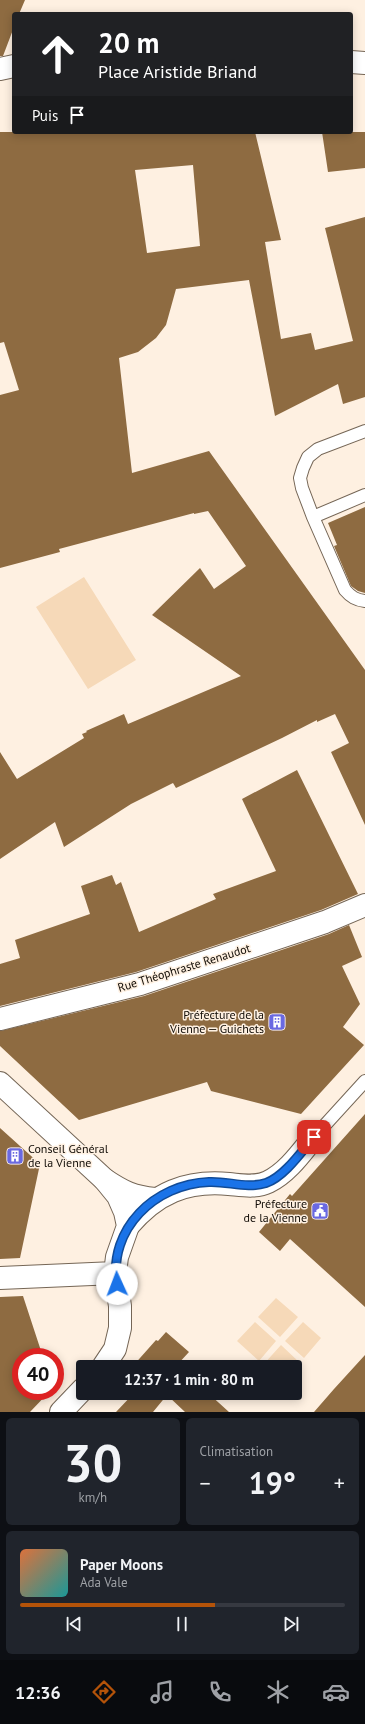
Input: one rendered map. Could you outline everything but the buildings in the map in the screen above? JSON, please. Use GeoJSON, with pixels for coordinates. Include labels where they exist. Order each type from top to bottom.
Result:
{"type":"FeatureCollection","features":[{"type":"Feature","properties":{"kind":"street"},"geometry":{"type":"LineString","coordinates":[[353,62],[365,63]]}},
{"type":"Feature","properties":{"kind":"street"},"geometry":{"type":"LineString","coordinates":[[0,69],[12,66]]}},
{"type":"Feature","properties":{"kind":"street","name":"Rue Théophraste Renaudot"},"geometry":{"type":"LineString","coordinates":[[0,1019],[140,984],[325,922],[365,905]]}},
{"type":"Feature","properties":{"kind":"street"},"geometry":{"type":"LineString","coordinates":[[0,1083],[105,1180],[118,1196],[125,1212],[128,1226]]}},
{"type":"Feature","properties":{"kind":"street"},"geometry":{"type":"LineString","coordinates":[[107,1360],[114,1349],[120,1328],[120,1306],[115,1273],[117,1257],[128,1226],[140,1212],[155,1200],[169,1192],[187,1186],[208,1182],[251,1186],[267,1183],[289,1165],[314,1137]]}},
{"type":"Feature","properties":{"kind":"street"},"geometry":{"type":"LineString","coordinates":[[105,1180],[122,1191],[138,1198],[155,1200]]}},
{"type":"Feature","properties":{"kind":"street"},"geometry":{"type":"LineString","coordinates":[[0,1278],[115,1273]]}},
{"type":"Feature","properties":{"kind":"street"},"geometry":{"type":"LineString","coordinates":[[61,1412],[76,1396]]}},
{"type":"Feature","properties":{"kind":"lane"},"geometry":{"type":"LineString","coordinates":[[365,431],[318,449],[308,457],[300,478],[302,488],[313,516],[345,590],[350,596],[357,600],[365,601]]}},
{"type":"Feature","properties":{"kind":"lane"},"geometry":{"type":"LineString","coordinates":[[313,516],[365,495]]}},
{"type":"Feature","properties":{"kind":"lane"},"geometry":{"type":"LineString","coordinates":[[314,1137],[365,1081]]}},
{"type":"Feature","properties":{"kind":"shaded area"},"geometry":{"type":"Polygon","coordinates":[[[84,577],[136,660],[88,689],[36,607],[84,577]]]}},
{"type":"Feature","properties":{"kind":"shaded area"},"geometry":{"type":"Polygon","coordinates":[[[276,1298],[298,1317],[280,1337],[258,1317],[276,1298]]]}},
{"type":"Feature","properties":{"kind":"shaded area"},"geometry":{"type":"Polygon","coordinates":[[[255,1322],[276,1341],[260,1360],[258,1360],[237,1341],[255,1322]]]}},
{"type":"Feature","properties":{"kind":"shaded area"},"geometry":{"type":"Polygon","coordinates":[[[303,1322],[321,1338],[304,1358],[285,1341],[303,1322]]]}},
{"type":"Feature","properties":{"kind":"shaded area"},"geometry":{"type":"Polygon","coordinates":[[[281,1345],[297,1360],[268,1360],[281,1345]]]}},
{"type":"Feature","properties":{"kind":"place","name":"Préfecture de la Vienne — Guichets"},"geometry":{"type":"Point","coordinates":[277,1022]}},
{"type":"Feature","properties":{"kind":"place","name":"Conseil Général de la Vienne"},"geometry":{"type":"Point","coordinates":[15,1156]}},
{"type":"Feature","properties":{"kind":"place","name":"Préfecture de la Vienne"},"geometry":{"type":"Point","coordinates":[320,1211]}},
{"type":"Feature","properties":{"kind":"route"},"geometry":{"type":"LineString","coordinates":[[117,1284],[115,1273],[117,1257],[128,1226],[140,1212],[155,1200],[169,1192],[187,1186],[208,1182],[251,1186],[267,1183],[289,1165],[314,1137]]}}]}
